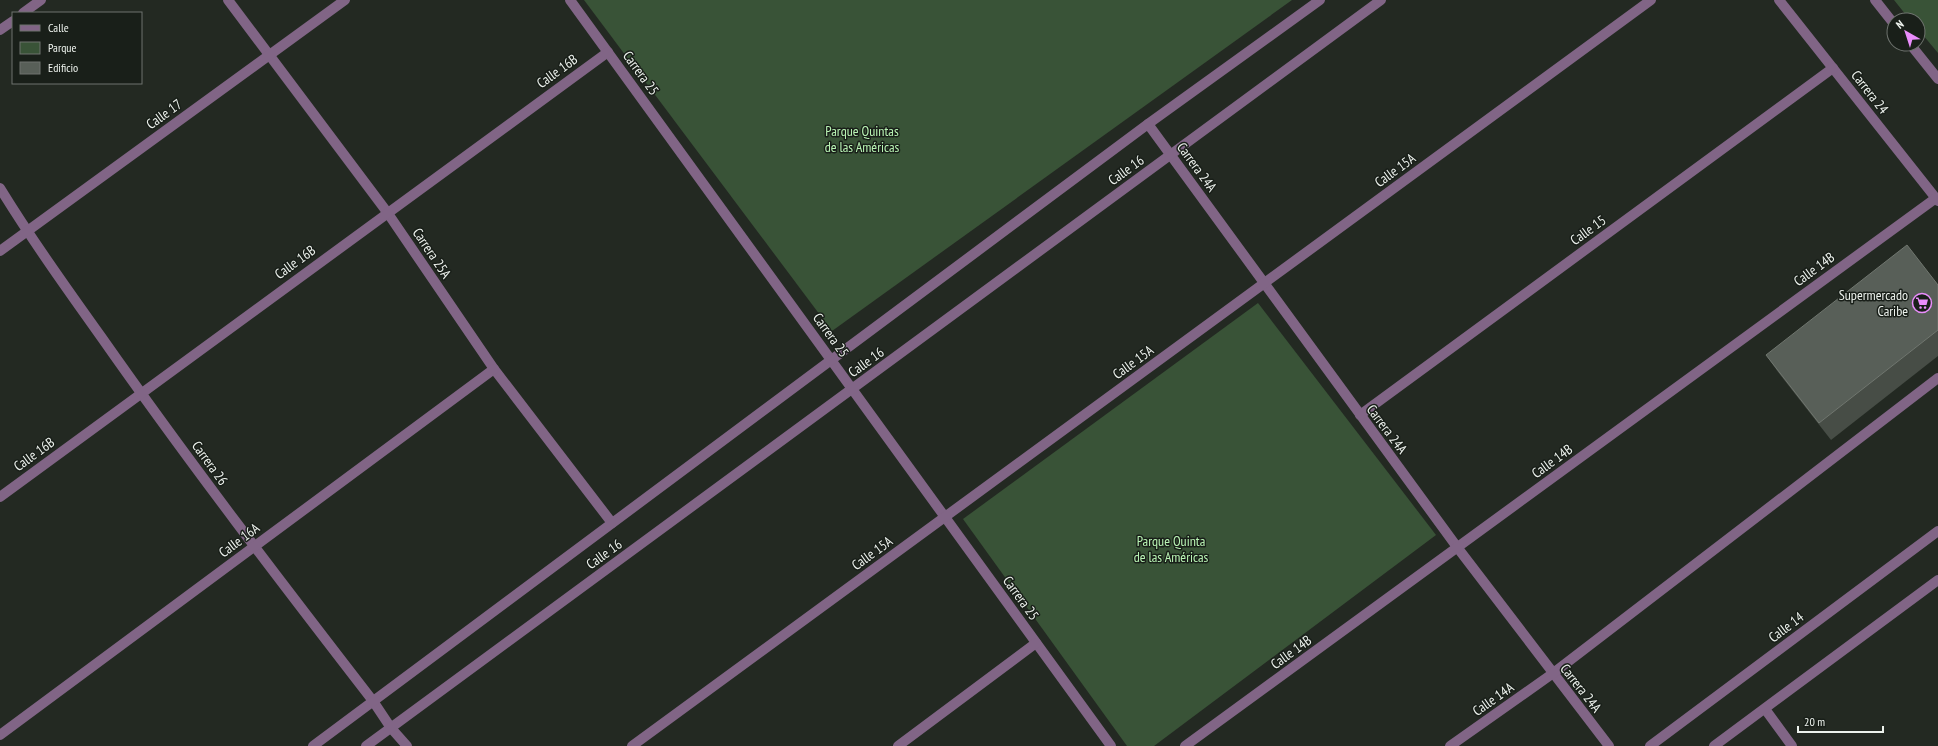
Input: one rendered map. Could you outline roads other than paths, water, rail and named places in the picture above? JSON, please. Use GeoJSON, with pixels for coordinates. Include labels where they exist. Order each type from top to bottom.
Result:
{"type":"FeatureCollection","features":[{"type":"Feature","properties":{"kind":"street"},"geometry":{"type":"LineString","coordinates":[[24,12],[41,0]]}},
{"type":"Feature","properties":{"kind":"street","name":"Carrera 25A"},"geometry":{"type":"LineString","coordinates":[[228,0],[387,212],[494,369],[612,523]]}},
{"type":"Feature","properties":{"kind":"street","name":"Calle 17"},"geometry":{"type":"LineString","coordinates":[[0,251],[345,0]]}},
{"type":"Feature","properties":{"kind":"street","name":"Carrera 25"},"geometry":{"type":"LineString","coordinates":[[570,0],[1111,746]]}},
{"type":"Feature","properties":{"kind":"street","name":"Calle 16"},"geometry":{"type":"LineString","coordinates":[[313,746],[1148,124],[1320,0]]}},
{"type":"Feature","properties":{"kind":"street","name":"Calle 16"},"geometry":{"type":"LineString","coordinates":[[366,746],[1381,0]]}},
{"type":"Feature","properties":{"kind":"street","name":"Calle 15A"},"geometry":{"type":"LineString","coordinates":[[632,746],[1651,0]]}},
{"type":"Feature","properties":{"kind":"street","name":"Carrera 24"},"geometry":{"type":"LineString","coordinates":[[1779,0],[1937,199]]}},
{"type":"Feature","properties":{"kind":"street"},"geometry":{"type":"LineString","coordinates":[[1875,0],[1886,14]]}},
{"type":"Feature","properties":{"kind":"street"},"geometry":{"type":"LineString","coordinates":[[0,30],[12,21]]}},
{"type":"Feature","properties":{"kind":"street","name":"Calle 16B"},"geometry":{"type":"LineString","coordinates":[[0,497],[387,212],[608,52]]}},
{"type":"Feature","properties":{"kind":"street"},"geometry":{"type":"LineString","coordinates":[[1916,52],[1938,79]]}},
{"type":"Feature","properties":{"kind":"street","name":"Calle 15"},"geometry":{"type":"LineString","coordinates":[[1360,415],[1833,68]]}},
{"type":"Feature","properties":{"kind":"street","name":"Carrera 24A"},"geometry":{"type":"LineString","coordinates":[[1148,124],[1263,284],[1360,415],[1552,674],[1609,746]]}},
{"type":"Feature","properties":{"kind":"street","name":"Carrera 26"},"geometry":{"type":"LineString","coordinates":[[0,188],[27,231],[141,393],[254,546],[373,701],[391,728],[408,746]]}},
{"type":"Feature","properties":{"kind":"street","name":"Calle 14B"},"geometry":{"type":"LineString","coordinates":[[1185,746],[1937,199]]}},
{"type":"Feature","properties":{"kind":"street","name":"Calle 16A"},"geometry":{"type":"LineString","coordinates":[[0,735],[494,369]]}},
{"type":"Feature","properties":{"kind":"street","name":"Calle 14A"},"geometry":{"type":"LineString","coordinates":[[1450,746],[1552,674],[1938,378]]}},
{"type":"Feature","properties":{"kind":"street","name":"Calle 14"},"geometry":{"type":"LineString","coordinates":[[1650,746],[1938,531]]}},
{"type":"Feature","properties":{"kind":"street"},"geometry":{"type":"LineString","coordinates":[[1714,746],[1766,709],[1938,580]]}},
{"type":"Feature","properties":{"kind":"street"},"geometry":{"type":"LineString","coordinates":[[898,746],[1036,643]]}},
{"type":"Feature","properties":{"kind":"street"},"geometry":{"type":"LineString","coordinates":[[1766,709],[1792,746]]}},
{"type":"Feature","properties":{"kind":"place","name":"Supermercado Caribe"},"geometry":{"type":"Point","coordinates":[1922,303]}},
{"type":"Feature","properties":{"kind":"park label","name":"Parque Quintas de las Américas"},"geometry":{"type":"Point","coordinates":[862,140]}},
{"type":"Feature","properties":{"kind":"park label","name":"Parque Quinta de las Américas"},"geometry":{"type":"Point","coordinates":[1171,550]}}]}
